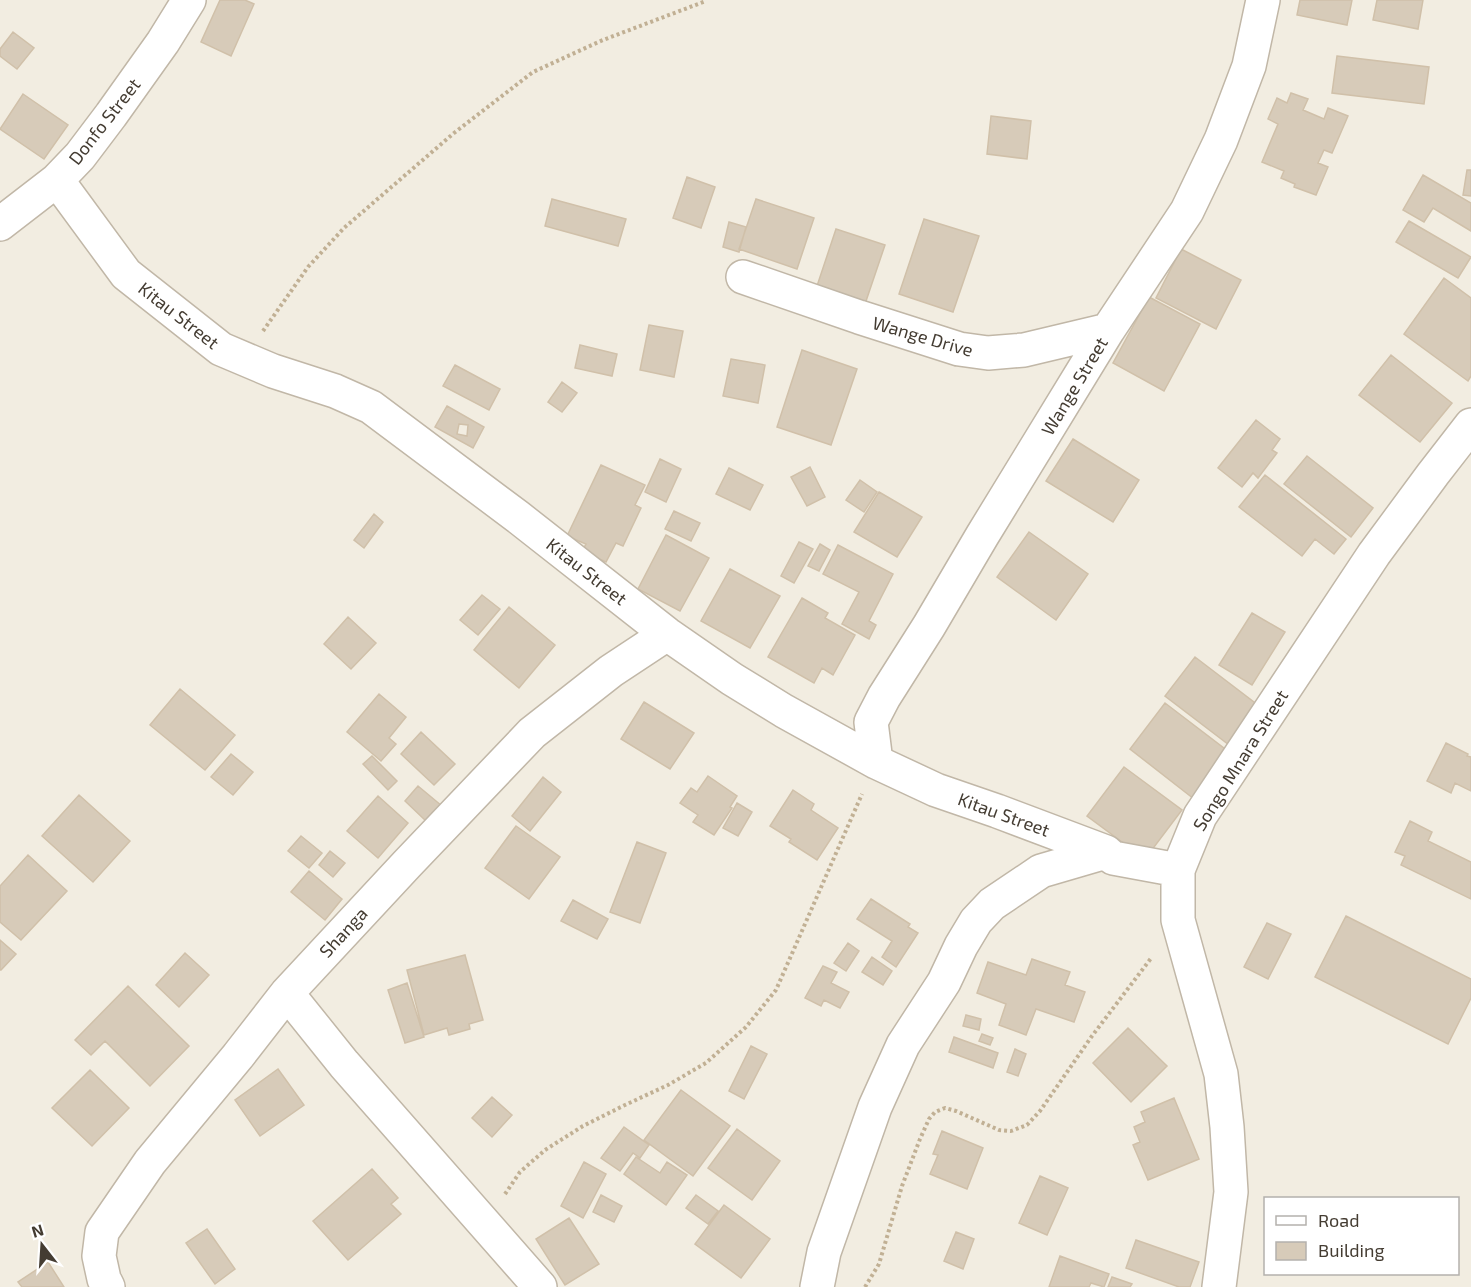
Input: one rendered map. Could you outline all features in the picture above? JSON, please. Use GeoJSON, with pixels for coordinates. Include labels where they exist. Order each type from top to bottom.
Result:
{"type":"FeatureCollection","features":[{"type":"Feature","properties":{"kind":"street","name":"Donfo Street"},"geometry":{"type":"LineString","coordinates":[[0,224],[57,180],[80,156],[163,42],[189,0]]}},
{"type":"Feature","properties":{"kind":"street","name":"Wange Street"},"geometry":{"type":"LineString","coordinates":[[876,762],[871,722],[884,697],[1108,330],[1187,211],[1216,150],[1249,66],[1263,0]]}},
{"type":"Feature","properties":{"kind":"street","name":"Kitau Street"},"geometry":{"type":"LineString","coordinates":[[57,180],[126,274],[221,349],[273,371],[335,391],[371,407],[518,517],[667,634],[732,679],[876,762],[936,790],[1106,852],[1113,858],[1178,870]]}},
{"type":"Feature","properties":{"kind":"street","name":"Wange Drive"},"geometry":{"type":"LineString","coordinates":[[743,277],[959,349],[988,353],[1024,350],[1108,330]]}},
{"type":"Feature","properties":{"kind":"street","name":"Songo Mnara Street"},"geometry":{"type":"LineString","coordinates":[[1219,1287],[1231,1192],[1227,1127],[1221,1074],[1178,920],[1178,870],[1200,816],[1374,554],[1471,425]]}},
{"type":"Feature","properties":{"kind":"street","name":"Shanga"},"geometry":{"type":"LineString","coordinates":[[108,1287],[99,1257],[102,1232],[150,1162],[287,993],[532,732],[611,671],[667,634]]}},
{"type":"Feature","properties":{"kind":"street"},"geometry":{"type":"LineString","coordinates":[[817,1287],[825,1251],[880,1097],[903,1045],[944,982],[976,921],[992,904],[1041,871],[1106,852]]}},
{"type":"Feature","properties":{"kind":"street"},"geometry":{"type":"LineString","coordinates":[[287,993],[344,1064],[540,1287]]}},
{"type":"Feature","properties":{"kind":"path"},"geometry":{"type":"LineString","coordinates":[[242,358],[308,267],[344,228],[454,133],[533,72],[603,40],[706,0]]}},
{"type":"Feature","properties":{"kind":"path"},"geometry":{"type":"LineString","coordinates":[[484,1225],[520,1172],[545,1150],[583,1126],[668,1085],[706,1063],[746,1027],[776,990],[876,762]]}},
{"type":"Feature","properties":{"kind":"path"},"geometry":{"type":"LineString","coordinates":[[865,1287],[879,1264],[903,1186],[929,1119],[936,1112],[945,1108],[999,1130],[1011,1131],[1026,1125],[1041,1111],[1092,1036],[1178,920]]}},
{"type":"Feature","properties":{"kind":"building"},"geometry":{"type":"Polygon","coordinates":[[[220,0],[245,0],[254,4],[231,56],[201,42],[220,0]]]}},
{"type":"Feature","properties":{"kind":"building"},"geometry":{"type":"Polygon","coordinates":[[[1300,0],[1352,0],[1347,25],[1297,15],[1300,0]]]}},
{"type":"Feature","properties":{"kind":"building"},"geometry":{"type":"Polygon","coordinates":[[[1377,0],[1423,0],[1418,29],[1373,20],[1377,0]]]}},
{"type":"Feature","properties":{"kind":"building"},"geometry":{"type":"Polygon","coordinates":[[[13,32],[34,48],[17,69],[0,56],[0,49],[13,32]]]}},
{"type":"Feature","properties":{"kind":"building"},"geometry":{"type":"Polygon","coordinates":[[[1337,56],[1429,67],[1424,104],[1332,93],[1337,56]]]}},
{"type":"Feature","properties":{"kind":"building"},"geometry":{"type":"Polygon","coordinates":[[[1291,93],[1308,99],[1303,110],[1324,119],[1328,108],[1348,116],[1332,153],[1324,150],[1318,163],[1328,167],[1316,195],[1294,187],[1295,184],[1281,178],[1284,171],[1262,162],[1278,124],[1268,119],[1277,98],[1287,103],[1291,93]]]}},
{"type":"Feature","properties":{"kind":"building"},"geometry":{"type":"Polygon","coordinates":[[[23,94],[68,125],[44,159],[0,129],[23,94]]]}},
{"type":"Feature","properties":{"kind":"building"},"geometry":{"type":"Polygon","coordinates":[[[991,116],[1031,121],[1027,159],[987,154],[991,116]]]}},
{"type":"Feature","properties":{"kind":"building"},"geometry":{"type":"Polygon","coordinates":[[[1467,170],[1471,170],[1471,196],[1463,195],[1467,170]]]}},
{"type":"Feature","properties":{"kind":"building"},"geometry":{"type":"Polygon","coordinates":[[[1423,175],[1471,203],[1471,231],[1433,208],[1424,222],[1403,210],[1423,175]]]}},
{"type":"Feature","properties":{"kind":"building"},"geometry":{"type":"Polygon","coordinates":[[[687,177],[715,187],[701,228],[673,218],[687,177]]]}},
{"type":"Feature","properties":{"kind":"building"},"geometry":{"type":"Polygon","coordinates":[[[552,199],[626,219],[618,246],[545,226],[552,199]]]}},
{"type":"Feature","properties":{"kind":"building"},"geometry":{"type":"Polygon","coordinates":[[[756,199],[814,218],[797,269],[739,249],[756,199]]]}},
{"type":"Feature","properties":{"kind":"building"},"geometry":{"type":"Polygon","coordinates":[[[924,219],[979,236],[953,312],[899,294],[924,219]]]}},
{"type":"Feature","properties":{"kind":"building"},"geometry":{"type":"Polygon","coordinates":[[[1409,221],[1471,257],[1458,278],[1396,242],[1409,221]]]}},
{"type":"Feature","properties":{"kind":"building"},"geometry":{"type":"Polygon","coordinates":[[[729,222],[746,227],[739,252],[723,247],[729,222]]]}},
{"type":"Feature","properties":{"kind":"building"},"geometry":{"type":"Polygon","coordinates":[[[836,229],[885,245],[865,304],[816,289],[836,229]]]}},
{"type":"Feature","properties":{"kind":"building"},"geometry":{"type":"Polygon","coordinates":[[[1181,249],[1241,280],[1216,329],[1156,298],[1181,249]]]}},
{"type":"Feature","properties":{"kind":"building"},"geometry":{"type":"Polygon","coordinates":[[[1444,278],[1471,298],[1471,376],[1468,381],[1404,334],[1444,278]]]}},
{"type":"Feature","properties":{"kind":"building"},"geometry":{"type":"Polygon","coordinates":[[[1149,297],[1200,324],[1164,391],[1113,363],[1149,297]]]}},
{"type":"Feature","properties":{"kind":"building"},"geometry":{"type":"Polygon","coordinates":[[[649,325],[683,331],[674,377],[640,370],[649,325]]]}},
{"type":"Feature","properties":{"kind":"building"},"geometry":{"type":"Polygon","coordinates":[[[580,345],[617,354],[612,376],[575,368],[580,345]]]}},
{"type":"Feature","properties":{"kind":"building"},"geometry":{"type":"Polygon","coordinates":[[[802,350],[857,369],[831,445],[777,427],[802,350]]]}},
{"type":"Feature","properties":{"kind":"building"},"geometry":{"type":"Polygon","coordinates":[[[1391,355],[1452,403],[1420,442],[1359,395],[1391,355]]]}},
{"type":"Feature","properties":{"kind":"building"},"geometry":{"type":"Polygon","coordinates":[[[731,359],[765,365],[758,403],[723,396],[731,359]]]}},
{"type":"Feature","properties":{"kind":"building"},"geometry":{"type":"Polygon","coordinates":[[[455,365],[500,389],[489,410],[443,386],[455,365]]]}},
{"type":"Feature","properties":{"kind":"building"},"geometry":{"type":"Polygon","coordinates":[[[562,382],[577,393],[562,412],[548,402],[562,382]]]}},
{"type":"Feature","properties":{"kind":"building"},"geometry":{"type":"Polygon","coordinates":[[[447,406],[484,427],[473,448],[435,427],[447,406]],[[459,424],[457,434],[467,436],[468,425],[459,424]]]}},
{"type":"Feature","properties":{"kind":"building"},"geometry":{"type":"Polygon","coordinates":[[[1256,420],[1280,439],[1272,450],[1277,453],[1258,478],[1253,473],[1242,487],[1218,468],[1256,420]]]}},
{"type":"Feature","properties":{"kind":"building"},"geometry":{"type":"Polygon","coordinates":[[[1073,439],[1139,480],[1113,522],[1046,481],[1073,439]]]}},
{"type":"Feature","properties":{"kind":"building"},"geometry":{"type":"Polygon","coordinates":[[[1307,456],[1373,508],[1351,537],[1284,484],[1307,456]]]}},
{"type":"Feature","properties":{"kind":"building"},"geometry":{"type":"Polygon","coordinates":[[[660,459],[681,469],[666,502],[645,492],[660,459]]]}},
{"type":"Feature","properties":{"kind":"building"},"geometry":{"type":"Polygon","coordinates":[[[601,465],[645,485],[635,505],[641,508],[623,546],[616,543],[606,562],[582,551],[586,544],[567,536],[601,465]]]}},
{"type":"Feature","properties":{"kind":"building"},"geometry":{"type":"Polygon","coordinates":[[[810,467],[825,497],[807,506],[791,477],[810,467]]]}},
{"type":"Feature","properties":{"kind":"building"},"geometry":{"type":"Polygon","coordinates":[[[729,468],[763,485],[750,510],[716,494],[729,468]]]}},
{"type":"Feature","properties":{"kind":"building"},"geometry":{"type":"Polygon","coordinates":[[[1265,475],[1346,539],[1334,554],[1315,539],[1302,556],[1239,507],[1265,475]]]}},
{"type":"Feature","properties":{"kind":"building"},"geometry":{"type":"Polygon","coordinates":[[[860,480],[877,492],[864,512],[846,500],[860,480]]]}},
{"type":"Feature","properties":{"kind":"building"},"geometry":{"type":"Polygon","coordinates":[[[879,492],[922,517],[897,557],[854,532],[879,492]]]}},
{"type":"Feature","properties":{"kind":"building"},"geometry":{"type":"Polygon","coordinates":[[[674,511],[700,523],[691,541],[665,529],[674,511]]]}},
{"type":"Feature","properties":{"kind":"building"},"geometry":{"type":"Polygon","coordinates":[[[374,514],[383,522],[364,548],[354,540],[374,514]]]}},
{"type":"Feature","properties":{"kind":"building"},"geometry":{"type":"Polygon","coordinates":[[[1029,532],[1088,574],[1056,620],[997,577],[1029,532]]]}},
{"type":"Feature","properties":{"kind":"building"},"geometry":{"type":"Polygon","coordinates":[[[666,535],[709,558],[680,611],[638,589],[666,535]]]}},
{"type":"Feature","properties":{"kind":"building"},"geometry":{"type":"Polygon","coordinates":[[[799,542],[813,549],[794,583],[781,576],[799,542]]]}},
{"type":"Feature","properties":{"kind":"building"},"geometry":{"type":"Polygon","coordinates":[[[820,544],[830,550],[819,571],[808,566],[820,544]]]}},
{"type":"Feature","properties":{"kind":"building"},"geometry":{"type":"Polygon","coordinates":[[[838,545],[893,574],[869,621],[876,625],[869,639],[842,624],[859,592],[823,574],[838,545]]]}},
{"type":"Feature","properties":{"kind":"building"},"geometry":{"type":"Polygon","coordinates":[[[730,569],[780,596],[750,648],[701,621],[730,569]]]}},
{"type":"Feature","properties":{"kind":"building"},"geometry":{"type":"Polygon","coordinates":[[[482,595],[500,609],[478,635],[460,620],[482,595]]]}},
{"type":"Feature","properties":{"kind":"building"},"geometry":{"type":"Polygon","coordinates":[[[802,598],[828,613],[825,618],[855,635],[833,675],[822,668],[814,683],[768,657],[802,598]]]}},
{"type":"Feature","properties":{"kind":"building"},"geometry":{"type":"Polygon","coordinates":[[[509,607],[555,645],[519,688],[474,650],[509,607]]]}},
{"type":"Feature","properties":{"kind":"building"},"geometry":{"type":"Polygon","coordinates":[[[1252,613],[1285,632],[1252,685],[1219,665],[1252,613]]]}},
{"type":"Feature","properties":{"kind":"building"},"geometry":{"type":"Polygon","coordinates":[[[348,617],[376,643],[351,669],[324,644],[348,617]]]}},
{"type":"Feature","properties":{"kind":"building"},"geometry":{"type":"Polygon","coordinates":[[[1195,657],[1263,709],[1233,748],[1165,696],[1195,657]]]}},
{"type":"Feature","properties":{"kind":"building"},"geometry":{"type":"Polygon","coordinates":[[[180,689],[235,735],[205,770],[150,725],[180,689]]]}},
{"type":"Feature","properties":{"kind":"building"},"geometry":{"type":"Polygon","coordinates":[[[379,694],[406,717],[389,738],[396,744],[381,761],[347,732],[379,694]]]}},
{"type":"Feature","properties":{"kind":"building"},"geometry":{"type":"Polygon","coordinates":[[[644,702],[694,733],[670,769],[621,739],[644,702]]]}},
{"type":"Feature","properties":{"kind":"building"},"geometry":{"type":"Polygon","coordinates":[[[1165,703],[1229,752],[1194,799],[1130,749],[1165,703]]]}},
{"type":"Feature","properties":{"kind":"building"},"geometry":{"type":"Polygon","coordinates":[[[421,732],[455,764],[434,785],[401,754],[421,732]]]}},
{"type":"Feature","properties":{"kind":"building"},"geometry":{"type":"Polygon","coordinates":[[[1446,743],[1471,757],[1471,791],[1455,783],[1451,793],[1427,781],[1446,743]]]}},
{"type":"Feature","properties":{"kind":"building"},"geometry":{"type":"Polygon","coordinates":[[[231,754],[253,772],[233,795],[211,777],[231,754]]]}},
{"type":"Feature","properties":{"kind":"building"},"geometry":{"type":"Polygon","coordinates":[[[372,756],[397,781],[388,790],[363,764],[372,756]]]}},
{"type":"Feature","properties":{"kind":"building"},"geometry":{"type":"Polygon","coordinates":[[[1124,767],[1182,810],[1145,859],[1087,816],[1124,767]]]}},
{"type":"Feature","properties":{"kind":"building"},"geometry":{"type":"Polygon","coordinates":[[[708,776],[737,796],[714,835],[693,822],[698,815],[680,803],[691,788],[697,792],[708,776]]]}},
{"type":"Feature","properties":{"kind":"building"},"geometry":{"type":"Polygon","coordinates":[[[543,777],[561,792],[530,831],[512,816],[543,777]]]}},
{"type":"Feature","properties":{"kind":"building"},"geometry":{"type":"Polygon","coordinates":[[[418,786],[442,806],[427,822],[405,801],[418,786]]]}},
{"type":"Feature","properties":{"kind":"building"},"geometry":{"type":"Polygon","coordinates":[[[793,790],[814,804],[811,810],[838,828],[817,860],[789,842],[791,839],[770,826],[793,790]]]}},
{"type":"Feature","properties":{"kind":"building"},"geometry":{"type":"Polygon","coordinates":[[[79,795],[130,841],[93,882],[42,836],[79,795]]]}},
{"type":"Feature","properties":{"kind":"building"},"geometry":{"type":"Polygon","coordinates":[[[378,796],[408,823],[378,858],[347,831],[378,796]]]}},
{"type":"Feature","properties":{"kind":"building"},"geometry":{"type":"Polygon","coordinates":[[[737,803],[752,812],[738,836],[723,828],[737,803]]]}},
{"type":"Feature","properties":{"kind":"building"},"geometry":{"type":"Polygon","coordinates":[[[1410,821],[1432,832],[1428,841],[1471,862],[1471,899],[1401,865],[1405,856],[1395,852],[1410,821]]]}},
{"type":"Feature","properties":{"kind":"building"},"geometry":{"type":"Polygon","coordinates":[[[516,826],[560,857],[529,899],[485,868],[516,826]]]}},
{"type":"Feature","properties":{"kind":"building"},"geometry":{"type":"Polygon","coordinates":[[[301,836],[322,853],[309,868],[288,851],[301,836]]]}},
{"type":"Feature","properties":{"kind":"building"},"geometry":{"type":"Polygon","coordinates":[[[637,842],[666,853],[640,923],[610,912],[637,842]]]}},
{"type":"Feature","properties":{"kind":"building"},"geometry":{"type":"Polygon","coordinates":[[[330,851],[345,863],[333,877],[319,865],[330,851]]]}},
{"type":"Feature","properties":{"kind":"building"},"geometry":{"type":"Polygon","coordinates":[[[28,855],[67,891],[21,940],[0,922],[0,886],[28,855]]]}},
{"type":"Feature","properties":{"kind":"building"},"geometry":{"type":"Polygon","coordinates":[[[309,871],[342,899],[325,920],[291,892],[309,871]]]}},
{"type":"Feature","properties":{"kind":"building"},"geometry":{"type":"Polygon","coordinates":[[[871,899],[910,924],[908,927],[918,933],[896,967],[882,957],[892,941],[857,919],[871,899]]]}},
{"type":"Feature","properties":{"kind":"building"},"geometry":{"type":"Polygon","coordinates":[[[573,900],[608,919],[597,939],[561,921],[573,900]]]}},
{"type":"Feature","properties":{"kind":"building"},"geometry":{"type":"Polygon","coordinates":[[[1346,916],[1471,979],[1471,998],[1448,1044],[1315,977],[1346,916]]]}},
{"type":"Feature","properties":{"kind":"building"},"geometry":{"type":"Polygon","coordinates":[[[1267,923],[1291,934],[1268,979],[1244,967],[1267,923]]]}},
{"type":"Feature","properties":{"kind":"building"},"geometry":{"type":"Polygon","coordinates":[[[0,940],[16,954],[1,970],[0,970],[0,940]]]}},
{"type":"Feature","properties":{"kind":"building"},"geometry":{"type":"Polygon","coordinates":[[[848,943],[859,951],[846,971],[834,963],[848,943]]]}},
{"type":"Feature","properties":{"kind":"building"},"geometry":{"type":"Polygon","coordinates":[[[185,953],[209,975],[179,1007],[156,985],[185,953]]]}},
{"type":"Feature","properties":{"kind":"building"},"geometry":{"type":"Polygon","coordinates":[[[465,955],[483,1020],[469,1024],[470,1029],[449,1035],[447,1028],[424,1035],[407,970],[465,955]]]}},
{"type":"Feature","properties":{"kind":"building"},"geometry":{"type":"Polygon","coordinates":[[[872,957],[892,971],[883,985],[862,972],[872,957]]]}},
{"type":"Feature","properties":{"kind":"building"},"geometry":{"type":"Polygon","coordinates":[[[1032,959],[1070,972],[1065,985],[1085,992],[1074,1022],[1036,1009],[1026,1035],[999,1025],[1006,1004],[977,993],[988,962],[1026,975],[1032,959]]]}},
{"type":"Feature","properties":{"kind":"building"},"geometry":{"type":"Polygon","coordinates":[[[823,966],[837,972],[831,983],[849,992],[840,1008],[824,1000],[821,1006],[805,998],[823,966]]]}},
{"type":"Feature","properties":{"kind":"building"},"geometry":{"type":"Polygon","coordinates":[[[407,983],[424,1037],[405,1043],[388,990],[407,983]]]}},
{"type":"Feature","properties":{"kind":"building"},"geometry":{"type":"Polygon","coordinates":[[[128,986],[189,1046],[150,1086],[105,1041],[91,1055],[75,1040],[128,986]]]}},
{"type":"Feature","properties":{"kind":"building"},"geometry":{"type":"Polygon","coordinates":[[[966,1015],[981,1019],[979,1030],[963,1026],[966,1015]]]}},
{"type":"Feature","properties":{"kind":"building"},"geometry":{"type":"Polygon","coordinates":[[[1128,1028],[1167,1066],[1131,1102],[1093,1063],[1128,1028]]]}},
{"type":"Feature","properties":{"kind":"building"},"geometry":{"type":"Polygon","coordinates":[[[982,1034],[993,1038],[990,1045],[979,1041],[982,1034]]]}},
{"type":"Feature","properties":{"kind":"building"},"geometry":{"type":"Polygon","coordinates":[[[954,1037],[998,1053],[993,1068],[949,1052],[954,1037]]]}},
{"type":"Feature","properties":{"kind":"building"},"geometry":{"type":"Polygon","coordinates":[[[751,1046],[767,1054],[744,1099],[729,1091],[751,1046]]]}},
{"type":"Feature","properties":{"kind":"building"},"geometry":{"type":"Polygon","coordinates":[[[1015,1049],[1026,1054],[1018,1076],[1007,1072],[1015,1049]]]}},
{"type":"Feature","properties":{"kind":"building"},"geometry":{"type":"Polygon","coordinates":[[[278,1069],[304,1105],[260,1136],[235,1100],[278,1069]]]}},
{"type":"Feature","properties":{"kind":"building"},"geometry":{"type":"Polygon","coordinates":[[[90,1070],[129,1108],[92,1146],[52,1108],[90,1070]]]}},
{"type":"Feature","properties":{"kind":"building"},"geometry":{"type":"Polygon","coordinates":[[[681,1090],[730,1126],[693,1176],[644,1140],[681,1090]]]}},
{"type":"Feature","properties":{"kind":"building"},"geometry":{"type":"Polygon","coordinates":[[[492,1097],[512,1115],[492,1137],[472,1118],[492,1097]]]}},
{"type":"Feature","properties":{"kind":"building"},"geometry":{"type":"Polygon","coordinates":[[[1174,1098],[1199,1159],[1148,1180],[1133,1145],[1140,1142],[1134,1127],[1145,1122],[1141,1112],[1174,1098]]]}},
{"type":"Feature","properties":{"kind":"building"},"geometry":{"type":"Polygon","coordinates":[[[624,1127],[649,1145],[640,1158],[633,1153],[620,1171],[601,1158],[624,1127]]]}},
{"type":"Feature","properties":{"kind":"building"},"geometry":{"type":"Polygon","coordinates":[[[737,1129],[780,1161],[752,1200],[708,1168],[737,1129]]]}},
{"type":"Feature","properties":{"kind":"building"},"geometry":{"type":"Polygon","coordinates":[[[942,1131],[983,1148],[967,1189],[930,1174],[938,1155],[933,1154],[942,1131]]]}},
{"type":"Feature","properties":{"kind":"building"},"geometry":{"type":"Polygon","coordinates":[[[636,1157],[660,1173],[667,1162],[687,1175],[666,1205],[624,1174],[636,1157]]]}},
{"type":"Feature","properties":{"kind":"building"},"geometry":{"type":"Polygon","coordinates":[[[584,1162],[606,1174],[583,1218],[561,1206],[584,1162]]]}},
{"type":"Feature","properties":{"kind":"building"},"geometry":{"type":"Polygon","coordinates":[[[372,1169],[398,1198],[391,1204],[401,1214],[348,1260],[313,1221],[372,1169]]]}},
{"type":"Feature","properties":{"kind":"building"},"geometry":{"type":"Polygon","coordinates":[[[1040,1176],[1068,1188],[1047,1235],[1019,1223],[1040,1176]]]}},
{"type":"Feature","properties":{"kind":"building"},"geometry":{"type":"Polygon","coordinates":[[[601,1195],[622,1206],[614,1222],[593,1212],[601,1195]]]}},
{"type":"Feature","properties":{"kind":"building"},"geometry":{"type":"Polygon","coordinates":[[[696,1195],[718,1211],[708,1224],[686,1208],[696,1195]]]}},
{"type":"Feature","properties":{"kind":"building"},"geometry":{"type":"Polygon","coordinates":[[[724,1205],[770,1239],[741,1278],[695,1244],[724,1205]]]}},
{"type":"Feature","properties":{"kind":"building"},"geometry":{"type":"Polygon","coordinates":[[[569,1218],[599,1264],[565,1285],[536,1239],[569,1218]]]}},
{"type":"Feature","properties":{"kind":"building"},"geometry":{"type":"Polygon","coordinates":[[[207,1229],[235,1269],[215,1284],[186,1243],[207,1229]]]}},
{"type":"Feature","properties":{"kind":"building"},"geometry":{"type":"Polygon","coordinates":[[[956,1232],[974,1239],[963,1269],[944,1261],[956,1232]]]}},
{"type":"Feature","properties":{"kind":"building"},"geometry":{"type":"Polygon","coordinates":[[[1136,1240],[1199,1262],[1190,1287],[1179,1287],[1126,1268],[1136,1240]]]}},
{"type":"Feature","properties":{"kind":"building"},"geometry":{"type":"Polygon","coordinates":[[[1060,1256],[1109,1274],[1104,1287],[1091,1283],[1089,1287],[1049,1287],[1060,1256]]]}},
{"type":"Feature","properties":{"kind":"building"},"geometry":{"type":"Polygon","coordinates":[[[48,1262],[64,1287],[22,1287],[18,1282],[48,1262]]]}},
{"type":"Feature","properties":{"kind":"building"},"geometry":{"type":"Polygon","coordinates":[[[1112,1277],[1132,1284],[1130,1287],[1108,1287],[1112,1277]]]}}]}
